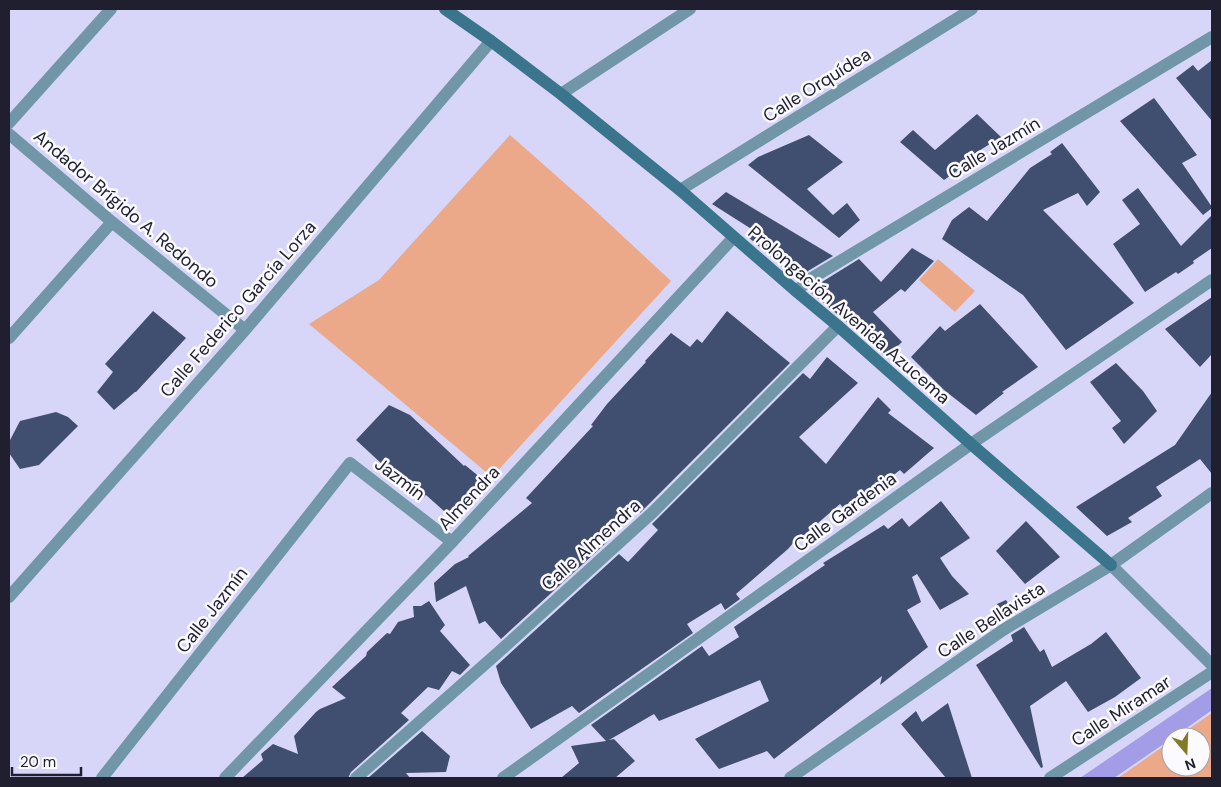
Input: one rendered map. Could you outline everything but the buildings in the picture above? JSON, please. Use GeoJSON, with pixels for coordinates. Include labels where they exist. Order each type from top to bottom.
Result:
{"type":"FeatureCollection","features":[{"type":"Feature","properties":{"kind":"street"},"geometry":{"type":"LineString","coordinates":[[9,122],[111,9]]}},
{"type":"Feature","properties":{"kind":"street","name":"Prolongación Avenida Azucema"},"geometry":{"type":"LineString","coordinates":[[446,9],[561,94],[680,190],[1111,565],[1212,665]]}},
{"type":"Feature","properties":{"kind":"street"},"geometry":{"type":"LineString","coordinates":[[561,94],[690,9]]}},
{"type":"Feature","properties":{"kind":"street","name":"Calle Orquídea"},"geometry":{"type":"LineString","coordinates":[[680,190],[972,9]]}},
{"type":"Feature","properties":{"kind":"street","name":"Calle Jazmín"},"geometry":{"type":"LineString","coordinates":[[796,292],[820,273],[1212,37]]}},
{"type":"Feature","properties":{"kind":"street","name":"Calle Federico García Lorza"},"geometry":{"type":"LineString","coordinates":[[9,597],[245,330],[491,41]]}},
{"type":"Feature","properties":{"kind":"street","name":"Andador Brígido A. Redondo"},"geometry":{"type":"LineString","coordinates":[[9,134],[112,222],[245,330]]}},
{"type":"Feature","properties":{"kind":"street"},"geometry":{"type":"LineString","coordinates":[[9,338],[112,222]]}},
{"type":"Feature","properties":{"kind":"street","name":"Almendra"},"geometry":{"type":"LineString","coordinates":[[226,778],[452,542],[733,238]]}},
{"type":"Feature","properties":{"kind":"street","name":"Calle Gardenia"},"geometry":{"type":"LineString","coordinates":[[503,778],[971,444],[1212,280]]}},
{"type":"Feature","properties":{"kind":"street","name":"Calle Almendra"},"geometry":{"type":"LineString","coordinates":[[356,778],[653,512],[838,326]]}},
{"type":"Feature","properties":{"kind":"street","name":"Calle Jazmín"},"geometry":{"type":"LineString","coordinates":[[102,778],[350,463]]}},
{"type":"Feature","properties":{"kind":"street","name":"Jazmín"},"geometry":{"type":"LineString","coordinates":[[350,463],[452,542]]}},
{"type":"Feature","properties":{"kind":"street","name":"Calle Bellavista"},"geometry":{"type":"LineString","coordinates":[[790,778],[1004,630],[1111,565],[1212,494]]}},
{"type":"Feature","properties":{"kind":"street","name":"Calle Miramar"},"geometry":{"type":"LineString","coordinates":[[1050,778],[1212,672]]}},
{"type":"Feature","properties":{"kind":"shaded area"},"geometry":{"type":"Polygon","coordinates":[[[510,135],[671,281],[492,477],[309,324],[379,280],[510,135]]]}},
{"type":"Feature","properties":{"kind":"shaded area"},"geometry":{"type":"Polygon","coordinates":[[[938,259],[975,291],[955,312],[919,280],[938,259]]]}},
{"type":"Feature","properties":{"kind":"shaded area"},"geometry":{"type":"Polygon","coordinates":[[[1212,688],[1212,710],[1188,727],[1161,727],[1161,746],[1114,778],[1080,778],[1212,688]]]}},
{"type":"Feature","properties":{"kind":"shaded area"},"geometry":{"type":"Polygon","coordinates":[[[1212,713],[1212,778],[1118,778],[1161,748],[1161,777],[1211,777],[1211,727],[1192,727],[1212,713]]]}}]}
